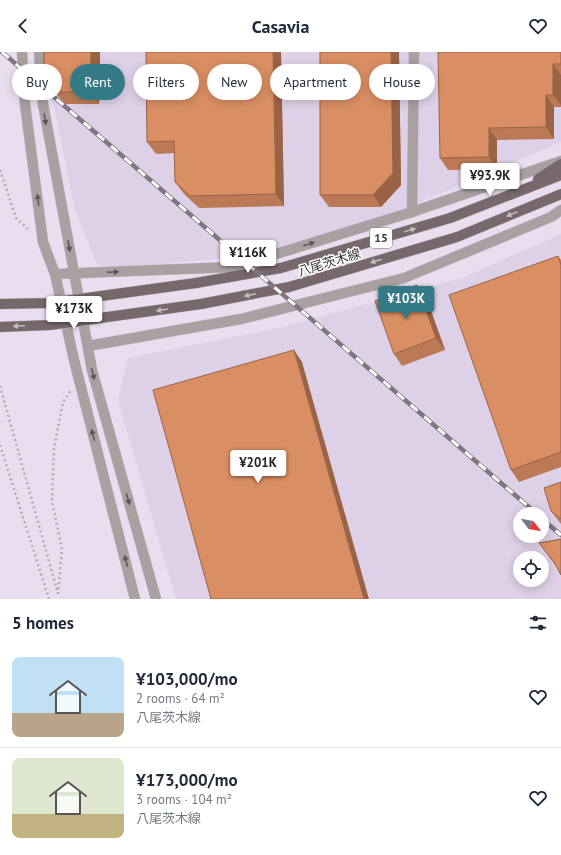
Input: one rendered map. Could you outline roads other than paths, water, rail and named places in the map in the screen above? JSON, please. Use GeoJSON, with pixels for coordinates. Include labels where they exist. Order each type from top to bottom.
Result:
{"type":"FeatureCollection","features":[{"type":"Feature","properties":{"kind":"main road"},"geometry":{"type":"LineString","coordinates":[[520,191],[561,164]]}},
{"type":"Feature","properties":{"kind":"main road","name":"八尾茨木線"},"geometry":{"type":"LineString","coordinates":[[0,304],[50,303],[196,283],[281,268],[450,218],[561,175]]}},
{"type":"Feature","properties":{"kind":"main road","name":"八尾茨木線"},"geometry":{"type":"LineString","coordinates":[[0,327],[50,325],[201,304],[289,288],[434,244],[561,194]]}},
{"type":"Feature","properties":{"kind":"street"},"geometry":{"type":"LineString","coordinates":[[22,52],[25,104],[43,242],[55,274],[78,378],[135,599]]}},
{"type":"Feature","properties":{"kind":"street"},"geometry":{"type":"LineString","coordinates":[[39,52],[43,104],[92,370],[156,599]]}},
{"type":"Feature","properties":{"kind":"street"},"geometry":{"type":"LineString","coordinates":[[412,212],[414,52]]}},
{"type":"Feature","properties":{"kind":"street"},"geometry":{"type":"LineString","coordinates":[[55,274],[234,267],[412,212],[561,161]]}},
{"type":"Feature","properties":{"kind":"street"},"geometry":{"type":"LineString","coordinates":[[88,346],[241,319],[404,278],[551,217],[561,210]]}},
{"type":"Feature","properties":{"kind":"railway"},"geometry":{"type":"LineString","coordinates":[[2,52],[529,507]]}},
{"type":"Feature","properties":{"kind":"railway"},"geometry":{"type":"LineString","coordinates":[[549,525],[561,535]]}}]}
